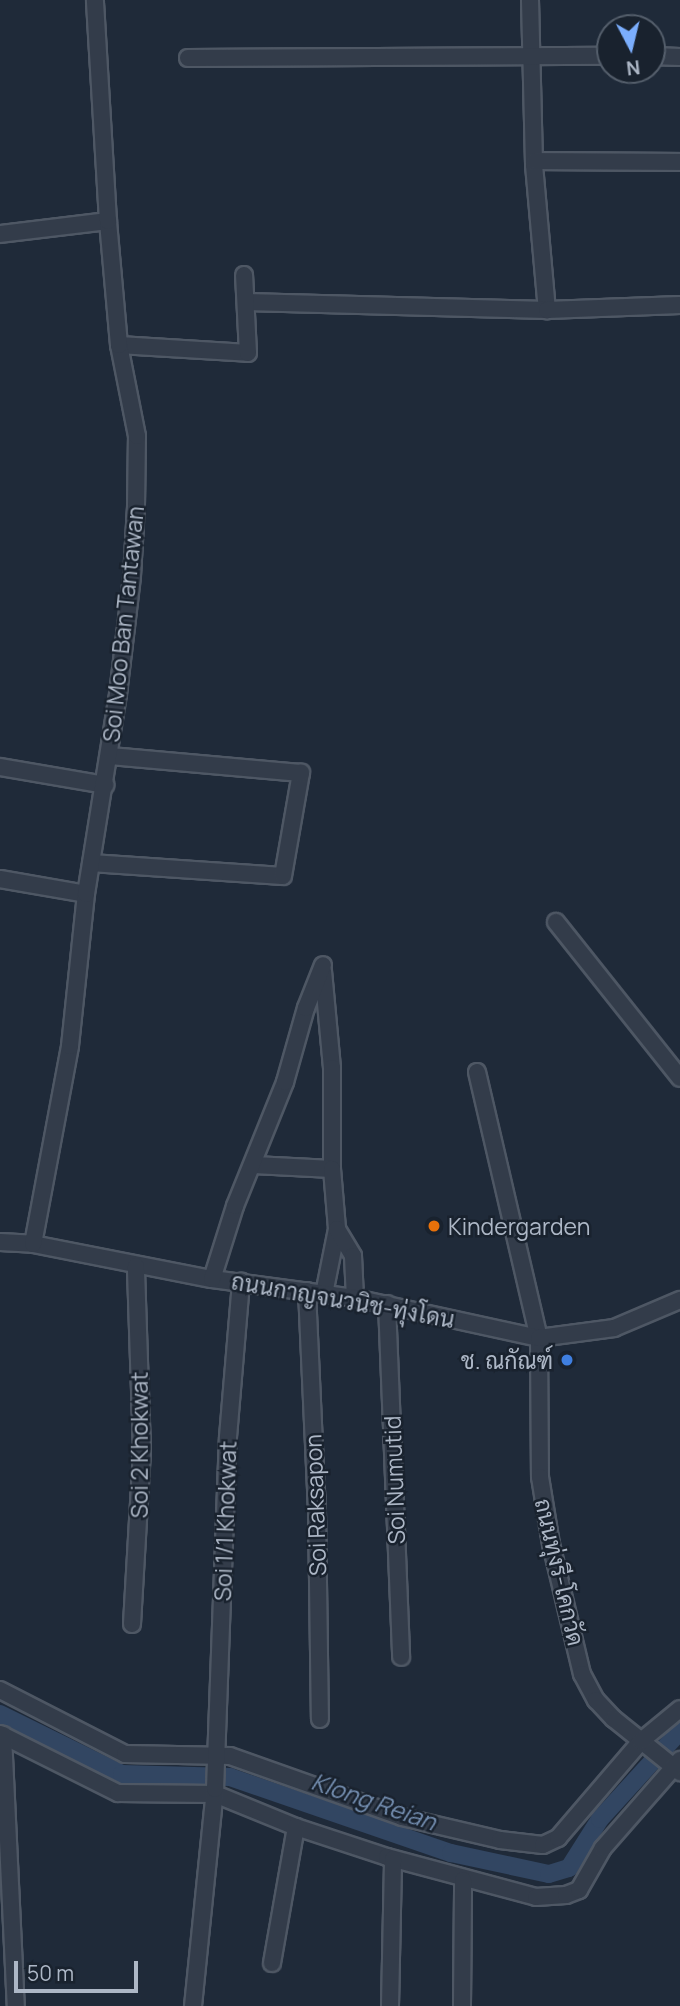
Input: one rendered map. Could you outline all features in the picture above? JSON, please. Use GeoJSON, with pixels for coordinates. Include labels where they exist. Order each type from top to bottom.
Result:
{"type":"FeatureCollection","features":[{"type":"Feature","properties":{"kind":"street","name":"Soi Moo Ban Tantawan"},"geometry":{"type":"LineString","coordinates":[[33,1244],[70,1046],[86,894],[110,756],[132,576],[138,470],[137,436],[119,345],[108,221],[95,0]]}},
{"type":"Feature","properties":{"kind":"street"},"geometry":{"type":"LineString","coordinates":[[530,0],[535,161],[547,310]]}},
{"type":"Feature","properties":{"kind":"street"},"geometry":{"type":"LineString","coordinates":[[188,58],[596,55]]}},
{"type":"Feature","properties":{"kind":"street"},"geometry":{"type":"LineString","coordinates":[[535,161],[680,162]]}},
{"type":"Feature","properties":{"kind":"street"},"geometry":{"type":"LineString","coordinates":[[0,234],[108,221]]}},
{"type":"Feature","properties":{"kind":"street"},"geometry":{"type":"LineString","coordinates":[[119,345],[248,353],[244,275]]}},
{"type":"Feature","properties":{"kind":"street"},"geometry":{"type":"LineString","coordinates":[[246,302],[547,310],[680,305]]}},
{"type":"Feature","properties":{"kind":"street"},"geometry":{"type":"LineString","coordinates":[[91,863],[283,876],[301,773],[110,756]]}},
{"type":"Feature","properties":{"kind":"street"},"geometry":{"type":"LineString","coordinates":[[0,767],[105,785]]}},
{"type":"Feature","properties":{"kind":"street"},"geometry":{"type":"LineString","coordinates":[[0,879],[86,894]]}},
{"type":"Feature","properties":{"kind":"street"},"geometry":{"type":"LineString","coordinates":[[556,922],[680,1078]]}},
{"type":"Feature","properties":{"kind":"street"},"geometry":{"type":"LineString","coordinates":[[212,1279],[235,1206],[254,1165],[323,965],[332,1068],[332,1169],[337,1229],[324,1294]]}},
{"type":"Feature","properties":{"kind":"street","name":"ถนนทุ่งรี-โคกวัด"},"geometry":{"type":"LineString","coordinates":[[477,1072],[539,1338],[540,1477],[551,1544],[582,1674],[596,1700],[643,1742],[678,1766]]}},
{"type":"Feature","properties":{"kind":"street"},"geometry":{"type":"LineString","coordinates":[[254,1165],[332,1169]]}},
{"type":"Feature","properties":{"kind":"street"},"geometry":{"type":"LineString","coordinates":[[337,1229],[354,1256],[355,1298]]}},
{"type":"Feature","properties":{"kind":"street","name":"ถนนกาญจนวนิช-ทุ่งโดน"},"geometry":{"type":"LineString","coordinates":[[0,1242],[33,1244],[212,1279],[355,1298],[539,1338],[614,1328],[680,1300]]}},
{"type":"Feature","properties":{"kind":"street","name":"Soi 2 Khokwat"},"geometry":{"type":"LineString","coordinates":[[132,1624],[142,1451],[136,1266]]}},
{"type":"Feature","properties":{"kind":"street","name":"Soi 1/1 Khokwat"},"geometry":{"type":"LineString","coordinates":[[194,2006],[215,1791],[228,1437],[242,1282]]}},
{"type":"Feature","properties":{"kind":"street","name":"Soi Raksapon"},"geometry":{"type":"LineString","coordinates":[[307,1291],[317,1510],[320,1719]]}},
{"type":"Feature","properties":{"kind":"street","name":"Soi Numutid"},"geometry":{"type":"LineString","coordinates":[[387,1304],[401,1657]]}},
{"type":"Feature","properties":{"kind":"street"},"geometry":{"type":"LineString","coordinates":[[0,1690],[125,1754],[241,1759],[402,1817],[500,1840],[542,1845],[558,1838],[643,1742],[680,1709]]}},
{"type":"Feature","properties":{"kind":"street"},"geometry":{"type":"LineString","coordinates":[[16,2006],[5,1909],[1,1735],[118,1793],[215,1791],[296,1827],[463,1880],[536,1897],[566,1895],[579,1890],[603,1848],[678,1766]]}},
{"type":"Feature","properties":{"kind":"street"},"geometry":{"type":"LineString","coordinates":[[272,1963],[296,1827]]}},
{"type":"Feature","properties":{"kind":"street"},"geometry":{"type":"LineString","coordinates":[[390,2006],[393,1859]]}},
{"type":"Feature","properties":{"kind":"street"},"geometry":{"type":"LineString","coordinates":[[462,2006],[463,1880]]}},
{"type":"Feature","properties":{"kind":"waterway","name":"Klong Reian"},"geometry":{"type":"LineString","coordinates":[[0,1714],[122,1774],[230,1777],[451,1853],[549,1874],[569,1868],[600,1819],[680,1731]]}},
{"type":"Feature","properties":{"kind":"place","name":"Kindergarden"},"geometry":{"type":"Point","coordinates":[434,1226]}},
{"type":"Feature","properties":{"kind":"place","name":"ช. ณกัณฑ์"},"geometry":{"type":"Point","coordinates":[567,1360]}}]}
